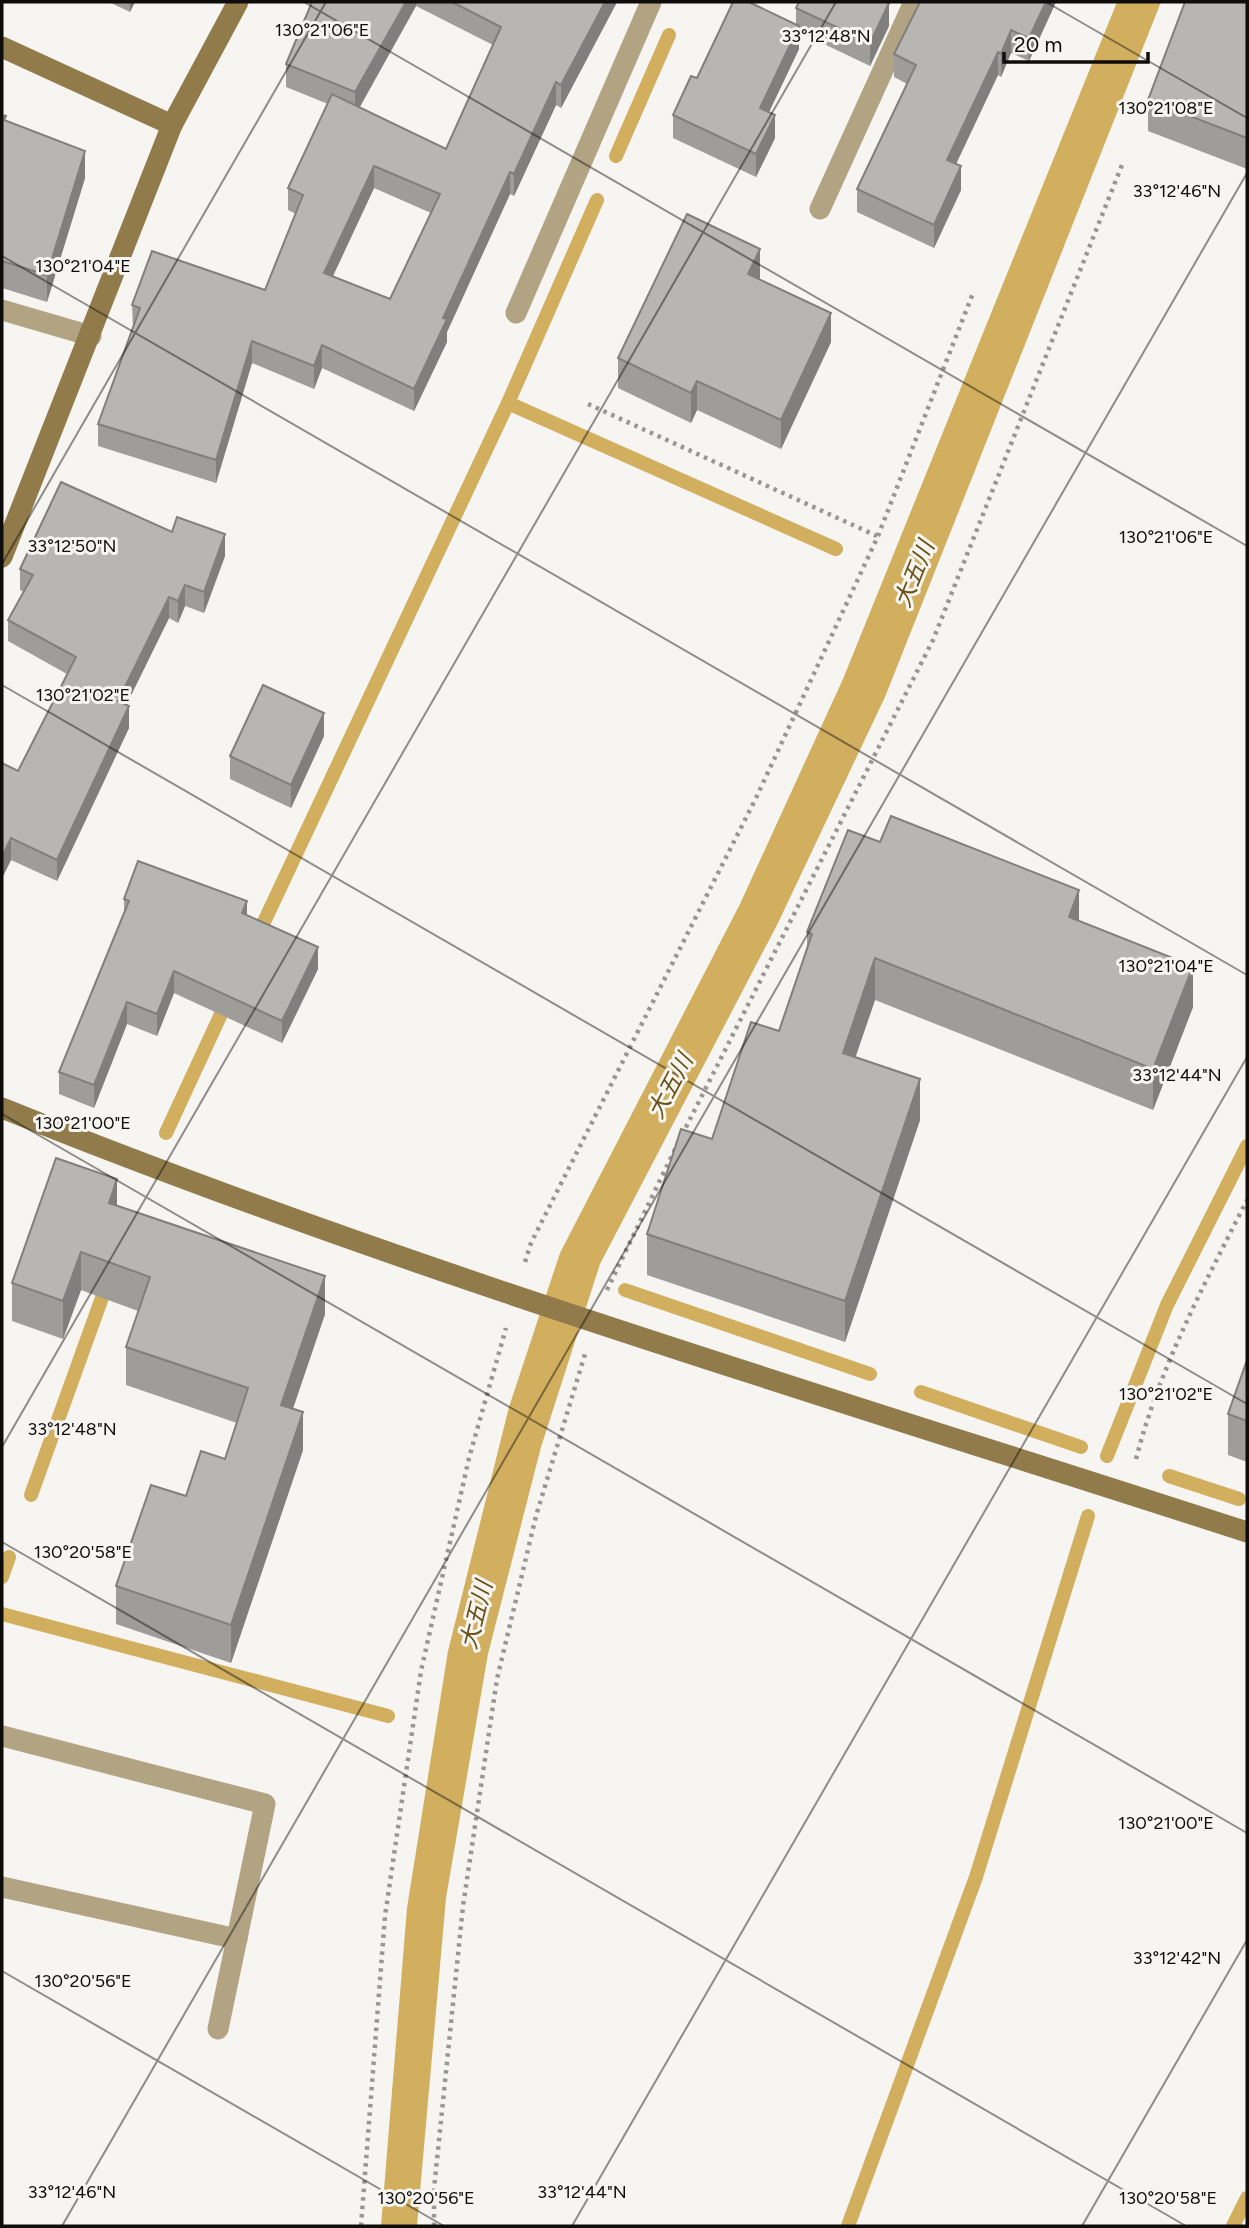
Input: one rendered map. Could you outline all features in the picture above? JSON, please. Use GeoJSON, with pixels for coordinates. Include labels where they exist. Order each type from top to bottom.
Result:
{"type":"FeatureCollection","features":[{"type":"Feature","properties":{"kind":"street"},"geometry":{"type":"LineString","coordinates":[[2,557],[172,125],[238,2]]}},
{"type":"Feature","properties":{"kind":"street"},"geometry":{"type":"LineString","coordinates":[[516,313],[651,2]]}},
{"type":"Feature","properties":{"kind":"street"},"geometry":{"type":"LineString","coordinates":[[820,209],[914,2]]}},
{"type":"Feature","properties":{"kind":"street"},"geometry":{"type":"LineString","coordinates":[[2,47],[172,125]]}},
{"type":"Feature","properties":{"kind":"street"},"geometry":{"type":"LineString","coordinates":[[2,310],[91,335]]}},
{"type":"Feature","properties":{"kind":"street"},"geometry":{"type":"LineString","coordinates":[[2,1108],[156,1171],[518,1295],[1247,1532]]}},
{"type":"Feature","properties":{"kind":"street"},"geometry":{"type":"LineString","coordinates":[[2,1736],[265,1804],[218,2029]]}},
{"type":"Feature","properties":{"kind":"street"},"geometry":{"type":"LineString","coordinates":[[2,1887],[237,1938]]}},
{"type":"Feature","properties":{"kind":"path"},"geometry":{"type":"LineString","coordinates":[[434,2226],[434,2189],[463,1906],[497,1679],[536,1516],[593,1320],[614,1269],[933,640],[1122,165]]}},
{"type":"Feature","properties":{"kind":"path"},"geometry":{"type":"LineString","coordinates":[[361,2226],[385,1916],[421,1671],[469,1458],[531,1243],[756,798],[878,537],[973,293]]}},
{"type":"Feature","properties":{"kind":"path"},"geometry":{"type":"LineString","coordinates":[[589,404],[878,537]]}},
{"type":"Feature","properties":{"kind":"path"},"geometry":{"type":"LineString","coordinates":[[1128,1493],[1150,1403],[1247,1200]]}},
{"type":"Feature","properties":{"kind":"water","name":"大五川"},"geometry":{"type":"Polygon","coordinates":[[[1117,2],[1161,2],[885,697],[778,923],[600,1264],[541,1447],[488,1654],[446,1898],[417,2226],[381,2226],[407,1908],[448,1651],[509,1407],[560,1253],[740,904],[843,679],[1117,2]]]}},
{"type":"Feature","properties":{"kind":"building"},"geometry":{"type":"Polygon","coordinates":[[[312,2],[406,2],[355,92],[286,64],[312,2]]]}},
{"type":"Feature","properties":{"kind":"building"},"geometry":{"type":"Polygon","coordinates":[[[452,2],[605,2],[561,85],[556,82],[514,174],[510,172],[443,318],[447,319],[414,389],[322,345],[314,366],[252,341],[216,460],[98,424],[140,308],[132,305],[152,251],[265,290],[303,195],[288,188],[332,94],[446,149],[501,27],[452,2]],[[374,166],[324,273],[390,299],[440,194],[374,166]]]}},
{"type":"Feature","properties":{"kind":"building"},"geometry":{"type":"Polygon","coordinates":[[[733,2],[749,2],[799,26],[760,108],[775,115],[756,154],[673,115],[691,76],[697,78],[733,2]]]}},
{"type":"Feature","properties":{"kind":"building"},"geometry":{"type":"Polygon","coordinates":[[[799,2],[889,3],[870,43],[796,8],[799,2]]]}},
{"type":"Feature","properties":{"kind":"building"},"geometry":{"type":"Polygon","coordinates":[[[920,2],[1046,2],[1029,38],[1011,30],[1001,54],[998,52],[947,160],[961,166],[934,225],[857,189],[916,65],[894,54],[920,2]]]}},
{"type":"Feature","properties":{"kind":"building"},"geometry":{"type":"Polygon","coordinates":[[[1185,2],[1247,2],[1247,138],[1148,100],[1185,2]]]}},
{"type":"Feature","properties":{"kind":"building"},"geometry":{"type":"Polygon","coordinates":[[[2,115],[6,116],[4,120],[85,151],[47,275],[2,261],[2,115]]]}},
{"type":"Feature","properties":{"kind":"building"},"geometry":{"type":"Polygon","coordinates":[[[687,214],[760,249],[748,274],[831,313],[781,420],[697,381],[691,393],[618,358],[687,214]]]}},
{"type":"Feature","properties":{"kind":"building"},"geometry":{"type":"Polygon","coordinates":[[[61,482],[172,532],[177,517],[225,534],[204,592],[185,585],[178,601],[169,597],[118,701],[129,706],[57,860],[11,838],[2,857],[2,763],[18,771],[76,657],[8,620],[33,575],[20,569],[61,482]]]}},
{"type":"Feature","properties":{"kind":"building"},"geometry":{"type":"Polygon","coordinates":[[[263,685],[324,713],[291,785],[230,756],[263,685]]]}},
{"type":"Feature","properties":{"kind":"building"},"geometry":{"type":"Polygon","coordinates":[[[891,816],[1079,890],[1069,917],[1193,966],[1153,1069],[875,958],[843,1053],[920,1079],[845,1301],[647,1234],[681,1129],[712,1139],[751,1022],[779,1031],[812,934],[807,932],[848,830],[880,842],[891,816]]]}},
{"type":"Feature","properties":{"kind":"building"},"geometry":{"type":"Polygon","coordinates":[[[138,861],[247,901],[242,913],[318,947],[282,1021],[174,971],[157,1014],[127,1002],[94,1085],[59,1072],[129,901],[124,899],[138,861]]]}},
{"type":"Feature","properties":{"kind":"building"},"geometry":{"type":"Polygon","coordinates":[[[56,1158],[117,1179],[109,1203],[325,1276],[281,1405],[303,1412],[231,1625],[116,1586],[151,1485],[186,1496],[201,1451],[225,1459],[248,1388],[126,1347],[150,1277],[81,1252],[63,1301],[12,1283],[56,1158]]]}},
{"type":"Feature","properties":{"kind":"building"},"geometry":{"type":"Polygon","coordinates":[[[1247,1360],[1247,1421],[1228,1414],[1247,1360]]]}},
{"type":"Feature","properties":{"kind":"waterway"},"geometry":{"type":"LineString","coordinates":[[616,156],[669,35]]}},
{"type":"Feature","properties":{"kind":"waterway"},"geometry":{"type":"LineString","coordinates":[[256,939],[508,403],[597,200]]}},
{"type":"Feature","properties":{"kind":"waterway"},"geometry":{"type":"LineString","coordinates":[[508,403],[836,549]]}},
{"type":"Feature","properties":{"kind":"waterway"},"geometry":{"type":"LineString","coordinates":[[166,1133],[228,999]]}},
{"type":"Feature","properties":{"kind":"waterway"},"geometry":{"type":"LineString","coordinates":[[1107,1456],[1167,1305],[1247,1146]]}},
{"type":"Feature","properties":{"kind":"waterway"},"geometry":{"type":"LineString","coordinates":[[31,1495],[108,1281]]}},
{"type":"Feature","properties":{"kind":"waterway"},"geometry":{"type":"LineString","coordinates":[[625,1290],[870,1374]]}},
{"type":"Feature","properties":{"kind":"waterway"},"geometry":{"type":"LineString","coordinates":[[921,1392],[1081,1447]]}},
{"type":"Feature","properties":{"kind":"waterway"},"geometry":{"type":"LineString","coordinates":[[1169,1476],[1239,1499]]}},
{"type":"Feature","properties":{"kind":"waterway"},"geometry":{"type":"LineString","coordinates":[[848,2226],[976,1877],[1088,1516]]}},
{"type":"Feature","properties":{"kind":"waterway"},"geometry":{"type":"LineString","coordinates":[[2,1577],[9,1557]]}},
{"type":"Feature","properties":{"kind":"waterway"},"geometry":{"type":"LineString","coordinates":[[2,1614],[388,1716]]}},
{"type":"Feature","properties":{"kind":"waterway"},"geometry":{"type":"LineString","coordinates":[[1233,2226],[1247,2198]]}}]}
